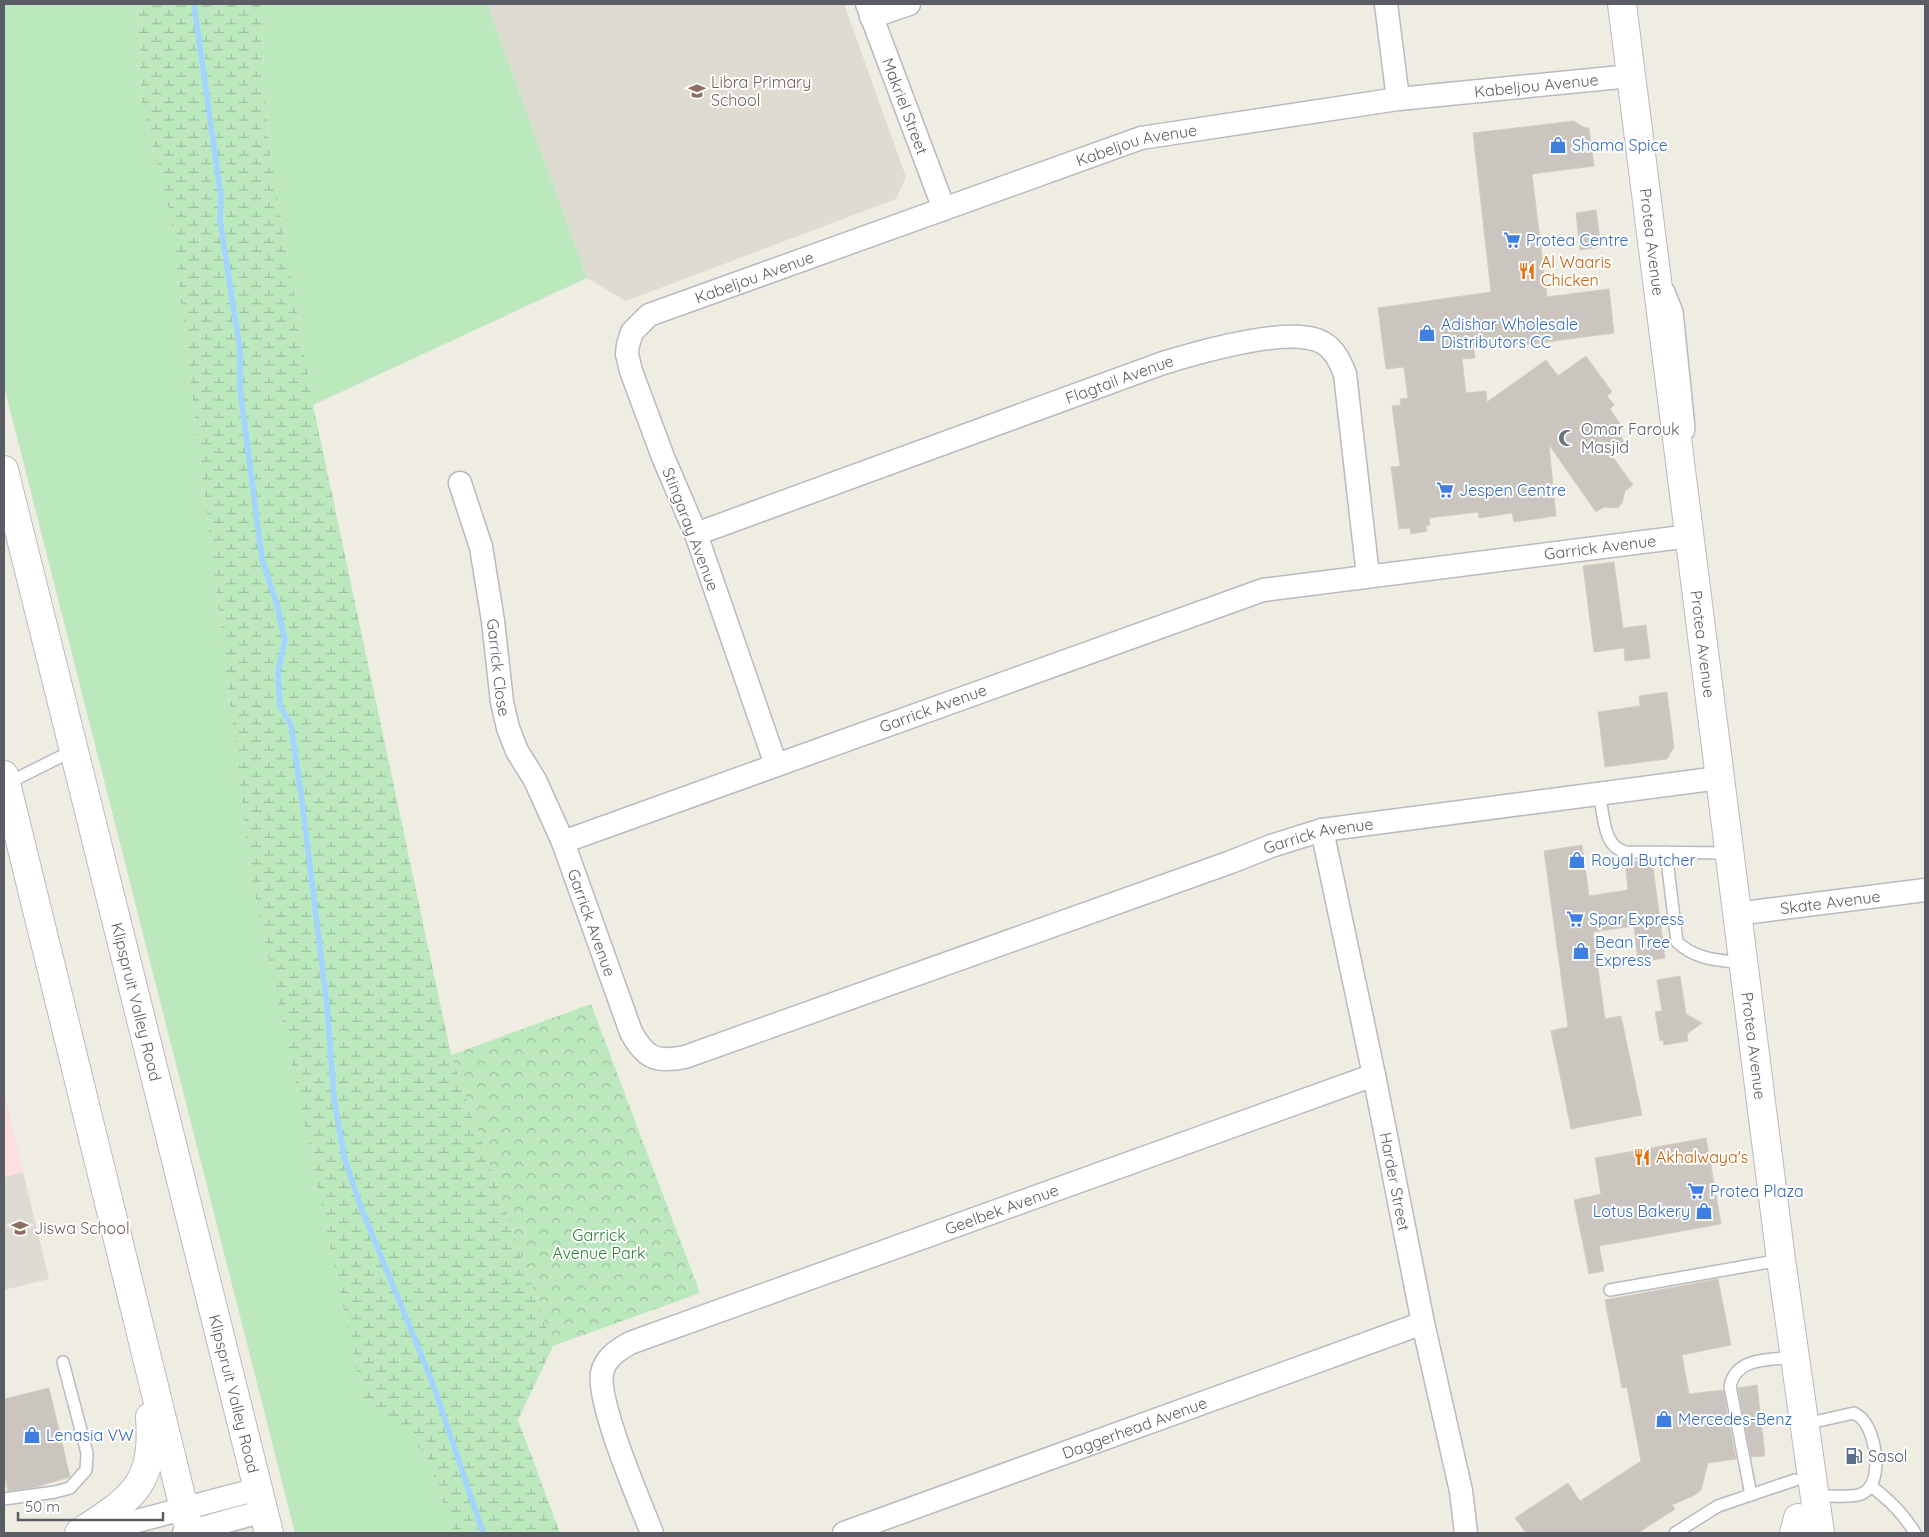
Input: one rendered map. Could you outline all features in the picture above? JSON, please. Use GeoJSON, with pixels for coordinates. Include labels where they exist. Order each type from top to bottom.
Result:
{"type":"FeatureCollection","features":[{"type":"Feature","properties":{"kind":"main road","name":"Protea Avenue"},"geometry":{"type":"LineString","coordinates":[[1622,4],[1690,536],[1728,853],[1782,1272],[1805,1424],[1804,1488],[1797,1528]]}},
{"type":"Feature","properties":{"kind":"main road","name":"Klipspruit Valley Road"},"geometry":{"type":"LineString","coordinates":[[4,470],[264,1511]]}},
{"type":"Feature","properties":{"kind":"main road"},"geometry":{"type":"LineString","coordinates":[[4,781],[187,1527]]}},
{"type":"Feature","properties":{"kind":"main road","name":"Protea Avenue"},"geometry":{"type":"LineString","coordinates":[[1782,1272],[1786,1358],[1804,1488],[1820,1533]]}},
{"type":"Feature","properties":{"kind":"main road"},"geometry":{"type":"LineString","coordinates":[[79,1533],[119,1507],[135,1490],[146,1473],[151,1447],[145,1354]]}},
{"type":"Feature","properties":{"kind":"street"},"geometry":{"type":"LineString","coordinates":[[869,10],[909,4]]}},
{"type":"Feature","properties":{"kind":"street"},"geometry":{"type":"LineString","coordinates":[[1386,4],[1398,99]]}},
{"type":"Feature","properties":{"kind":"street","name":"Makriel Street"},"geometry":{"type":"LineString","coordinates":[[869,10],[944,209]]}},
{"type":"Feature","properties":{"kind":"street","name":"Kabeljou Avenue"},"geometry":{"type":"LineString","coordinates":[[666,308],[1141,138],[1398,99],[1631,76]]}},
{"type":"Feature","properties":{"kind":"street","name":"Stingaray Avenue"},"geometry":{"type":"LineString","coordinates":[[666,308],[649,315],[636,328],[628,345],[627,354],[631,371],[663,457],[696,534],[776,765]]}},
{"type":"Feature","properties":{"kind":"street","name":"Flagtail Avenue"},"geometry":{"type":"LineString","coordinates":[[696,534],[1172,360],[1221,347],[1275,339],[1305,338],[1318,340],[1334,351],[1345,374],[1368,576]]}},
{"type":"Feature","properties":{"kind":"street","name":"Garrick Close"},"geometry":{"type":"LineString","coordinates":[[460,483],[481,547],[493,621],[502,702],[508,728],[517,751],[535,780],[562,842]]}},
{"type":"Feature","properties":{"kind":"street","name":"Garrick Avenue"},"geometry":{"type":"LineString","coordinates":[[1690,536],[1278,587],[1248,594],[562,842],[631,1032],[638,1045],[646,1053],[654,1058],[666,1060],[685,1056],[1231,862],[1271,846],[1322,830],[1719,778]]}},
{"type":"Feature","properties":{"kind":"street","name":"Harder Street"},"geometry":{"type":"LineString","coordinates":[[1322,830],[1374,1075],[1423,1323],[1461,1491],[1466,1533]]}},
{"type":"Feature","properties":{"kind":"street","name":"Skate Avenue"},"geometry":{"type":"LineString","coordinates":[[1736,914],[1925,890]]}},
{"type":"Feature","properties":{"kind":"street","name":"Geelbek Avenue"},"geometry":{"type":"LineString","coordinates":[[652,1533],[605,1405],[602,1386],[605,1364],[617,1350],[630,1342],[1374,1075]]}},
{"type":"Feature","properties":{"kind":"street","name":"Daggerhead Avenue"},"geometry":{"type":"LineString","coordinates":[[844,1533],[1423,1323]]}},
{"type":"Feature","properties":{"kind":"street"},"geometry":{"type":"LineString","coordinates":[[92,1533],[187,1527],[264,1511]]}},
{"type":"Feature","properties":{"kind":"lane"},"geometry":{"type":"LineString","coordinates":[[4,781],[74,750]]}},
{"type":"Feature","properties":{"kind":"lane"},"geometry":{"type":"LineString","coordinates":[[1599,793],[1609,842],[1617,850],[1626,852],[1728,853]]}},
{"type":"Feature","properties":{"kind":"lane"},"geometry":{"type":"LineString","coordinates":[[1666,852],[1677,942],[1686,951],[1700,957],[1743,963]]}},
{"type":"Feature","properties":{"kind":"lane"},"geometry":{"type":"LineString","coordinates":[[1610,1290],[1782,1272]]}},
{"type":"Feature","properties":{"kind":"lane"},"geometry":{"type":"LineString","coordinates":[[1751,1495],[1730,1386],[1732,1378],[1737,1371],[1754,1361],[1786,1358]]}},
{"type":"Feature","properties":{"kind":"lane"},"geometry":{"type":"LineString","coordinates":[[4,1499],[70,1488],[86,1470],[87,1453],[63,1362]]}},
{"type":"Feature","properties":{"kind":"lane"},"geometry":{"type":"LineString","coordinates":[[1675,1533],[1718,1506],[1751,1495],[1804,1488],[1859,1495],[1871,1486],[1876,1470],[1875,1450],[1863,1419],[1854,1413],[1805,1424]]}},
{"type":"Feature","properties":{"kind":"lane"},"geometry":{"type":"LineString","coordinates":[[1871,1486],[1893,1503],[1906,1518],[1915,1533]]}},
{"type":"Feature","properties":{"kind":"shaded area","name":"Libra Primary School"},"geometry":{"type":"Polygon","coordinates":[[[487,4],[844,4],[906,177],[896,199],[626,301],[587,278],[487,4]]]}},
{"type":"Feature","properties":{"kind":"shaded area"},"geometry":{"type":"Polygon","coordinates":[[[4,1092],[23,1172],[4,1177],[4,1092]]]}},
{"type":"Feature","properties":{"kind":"shaded area","name":"Jiswa School"},"geometry":{"type":"Polygon","coordinates":[[[23,1172],[49,1279],[4,1290],[4,1177],[23,1172]]]}},
{"type":"Feature","properties":{"kind":"green space"},"geometry":{"type":"Polygon","coordinates":[[[4,4],[138,4],[141,102],[170,212],[251,876],[363,1398],[425,1453],[454,1533],[295,1533],[4,386],[4,4]]]}},
{"type":"Feature","properties":{"kind":"green space"},"geometry":{"type":"Polygon","coordinates":[[[138,4],[263,4],[261,18],[268,140],[313,405],[451,1055],[553,1346],[518,1420],[560,1533],[454,1533],[425,1453],[363,1399],[251,876],[170,212],[141,102],[138,4]]]}},
{"type":"Feature","properties":{"kind":"green space"},"geometry":{"type":"Polygon","coordinates":[[[263,4],[487,4],[587,278],[313,405],[268,140],[261,18],[263,4]]]}},
{"type":"Feature","properties":{"kind":"green space","name":"Garrick Avenue Park"},"geometry":{"type":"Polygon","coordinates":[[[591,1004],[700,1293],[553,1346],[451,1055],[591,1004]]]}},
{"type":"Feature","properties":{"kind":"building"},"geometry":{"type":"Polygon","coordinates":[[[1574,121],[1583,127],[1589,128],[1594,166],[1532,174],[1547,297],[1609,289],[1614,333],[1510,347],[1507,341],[1473,345],[1475,358],[1462,359],[1466,393],[1486,391],[1487,402],[1546,360],[1558,376],[1586,356],[1612,392],[1607,396],[1614,405],[1610,409],[1620,424],[1619,432],[1625,444],[1612,456],[1633,485],[1625,491],[1622,503],[1618,508],[1604,507],[1596,512],[1549,445],[1556,516],[1514,522],[1512,513],[1479,518],[1478,512],[1429,518],[1430,525],[1426,526],[1427,531],[1411,534],[1410,528],[1399,529],[1391,467],[1400,466],[1392,406],[1401,405],[1400,399],[1408,398],[1404,367],[1386,369],[1378,308],[1491,292],[1473,133],[1574,121]]]}},
{"type":"Feature","properties":{"kind":"building"},"geometry":{"type":"Polygon","coordinates":[[[1596,210],[1601,247],[1580,250],[1576,213],[1596,210]]]}},
{"type":"Feature","properties":{"kind":"building"},"geometry":{"type":"Polygon","coordinates":[[[1614,562],[1623,628],[1646,625],[1650,658],[1625,661],[1624,648],[1594,652],[1583,566],[1614,562]]]}},
{"type":"Feature","properties":{"kind":"building"},"geometry":{"type":"Polygon","coordinates":[[[1667,692],[1674,747],[1667,759],[1605,767],[1598,712],[1640,706],[1639,696],[1667,692]]]}},
{"type":"Feature","properties":{"kind":"building"},"geometry":{"type":"Polygon","coordinates":[[[1582,845],[1589,896],[1628,890],[1625,862],[1652,860],[1665,958],[1638,962],[1634,926],[1593,932],[1605,1019],[1621,1016],[1642,1115],[1571,1129],[1551,1031],[1568,1027],[1544,851],[1582,845]]]}},
{"type":"Feature","properties":{"kind":"building"},"geometry":{"type":"Polygon","coordinates":[[[1680,976],[1686,1014],[1702,1023],[1687,1034],[1688,1041],[1664,1045],[1663,1040],[1660,1041],[1655,1012],[1662,1011],[1657,980],[1680,976]]]}},
{"type":"Feature","properties":{"kind":"building","name":"Protea Plaza"},"geometry":{"type":"Polygon","coordinates":[[[1706,1138],[1721,1224],[1599,1246],[1604,1271],[1589,1274],[1574,1200],[1601,1194],[1595,1158],[1706,1138]]]}},
{"type":"Feature","properties":{"kind":"building","name":"Mercedes-Benz"},"geometry":{"type":"Polygon","coordinates":[[[1718,1279],[1731,1345],[1682,1355],[1689,1394],[1723,1390],[1736,1459],[1708,1463],[1701,1490],[1695,1495],[1672,1505],[1675,1509],[1638,1533],[1526,1533],[1515,1518],[1568,1483],[1580,1501],[1641,1461],[1627,1387],[1622,1388],[1605,1300],[1718,1279]]]}},
{"type":"Feature","properties":{"kind":"building"},"geometry":{"type":"Polygon","coordinates":[[[1757,1385],[1765,1456],[1751,1457],[1738,1388],[1757,1385]]]}},
{"type":"Feature","properties":{"kind":"building","name":"Lenasia VW"},"geometry":{"type":"Polygon","coordinates":[[[49,1388],[70,1477],[32,1488],[8,1491],[4,1472],[4,1399],[49,1388]]]}},
{"type":"Feature","properties":{"kind":"waterway"},"geometry":{"type":"LineString","coordinates":[[194,4],[221,197],[220,220],[240,350],[240,388],[262,559],[277,605],[285,640],[278,671],[280,706],[291,725],[302,801],[327,1005],[334,1098],[344,1156],[359,1202],[433,1384],[483,1533]]}},
{"type":"Feature","properties":{"kind":"place","name":"Libra Primary School"},"geometry":{"type":"Point","coordinates":[697,91]}},
{"type":"Feature","properties":{"kind":"place","name":"Shama Spice"},"geometry":{"type":"Point","coordinates":[1558,145]}},
{"type":"Feature","properties":{"kind":"place","name":"Protea Centre"},"geometry":{"type":"Point","coordinates":[1512,240]}},
{"type":"Feature","properties":{"kind":"place","name":"Al Waaris Chicken"},"geometry":{"type":"Point","coordinates":[1527,271]}},
{"type":"Feature","properties":{"kind":"place","name":"Adishar Wholesale Distributors CC"},"geometry":{"type":"Point","coordinates":[1427,333]}},
{"type":"Feature","properties":{"kind":"place","name":"Omar Farouk Masjid"},"geometry":{"type":"Point","coordinates":[1567,438]}},
{"type":"Feature","properties":{"kind":"place","name":"Jespen Centre"},"geometry":{"type":"Point","coordinates":[1445,490]}},
{"type":"Feature","properties":{"kind":"place","name":"Royal Butcher"},"geometry":{"type":"Point","coordinates":[1577,860]}},
{"type":"Feature","properties":{"kind":"place","name":"Spar Express"},"geometry":{"type":"Point","coordinates":[1575,919]}},
{"type":"Feature","properties":{"kind":"place","name":"Bean Tree Express"},"geometry":{"type":"Point","coordinates":[1581,951]}},
{"type":"Feature","properties":{"kind":"place","name":"Akhalwaya's"},"geometry":{"type":"Point","coordinates":[1642,1157]}},
{"type":"Feature","properties":{"kind":"place","name":"Protea Plaza"},"geometry":{"type":"Point","coordinates":[1696,1191]}},
{"type":"Feature","properties":{"kind":"place","name":"Lotus Bakery"},"geometry":{"type":"Point","coordinates":[1704,1211]}},
{"type":"Feature","properties":{"kind":"place","name":"Jiswa School"},"geometry":{"type":"Point","coordinates":[20,1228]}},
{"type":"Feature","properties":{"kind":"place","name":"Mercedes-Benz"},"geometry":{"type":"Point","coordinates":[1664,1419]}},
{"type":"Feature","properties":{"kind":"place","name":"Lenasia VW"},"geometry":{"type":"Point","coordinates":[32,1435]}},
{"type":"Feature","properties":{"kind":"place","name":"Sasol"},"geometry":{"type":"Point","coordinates":[1854,1456]}}]}
